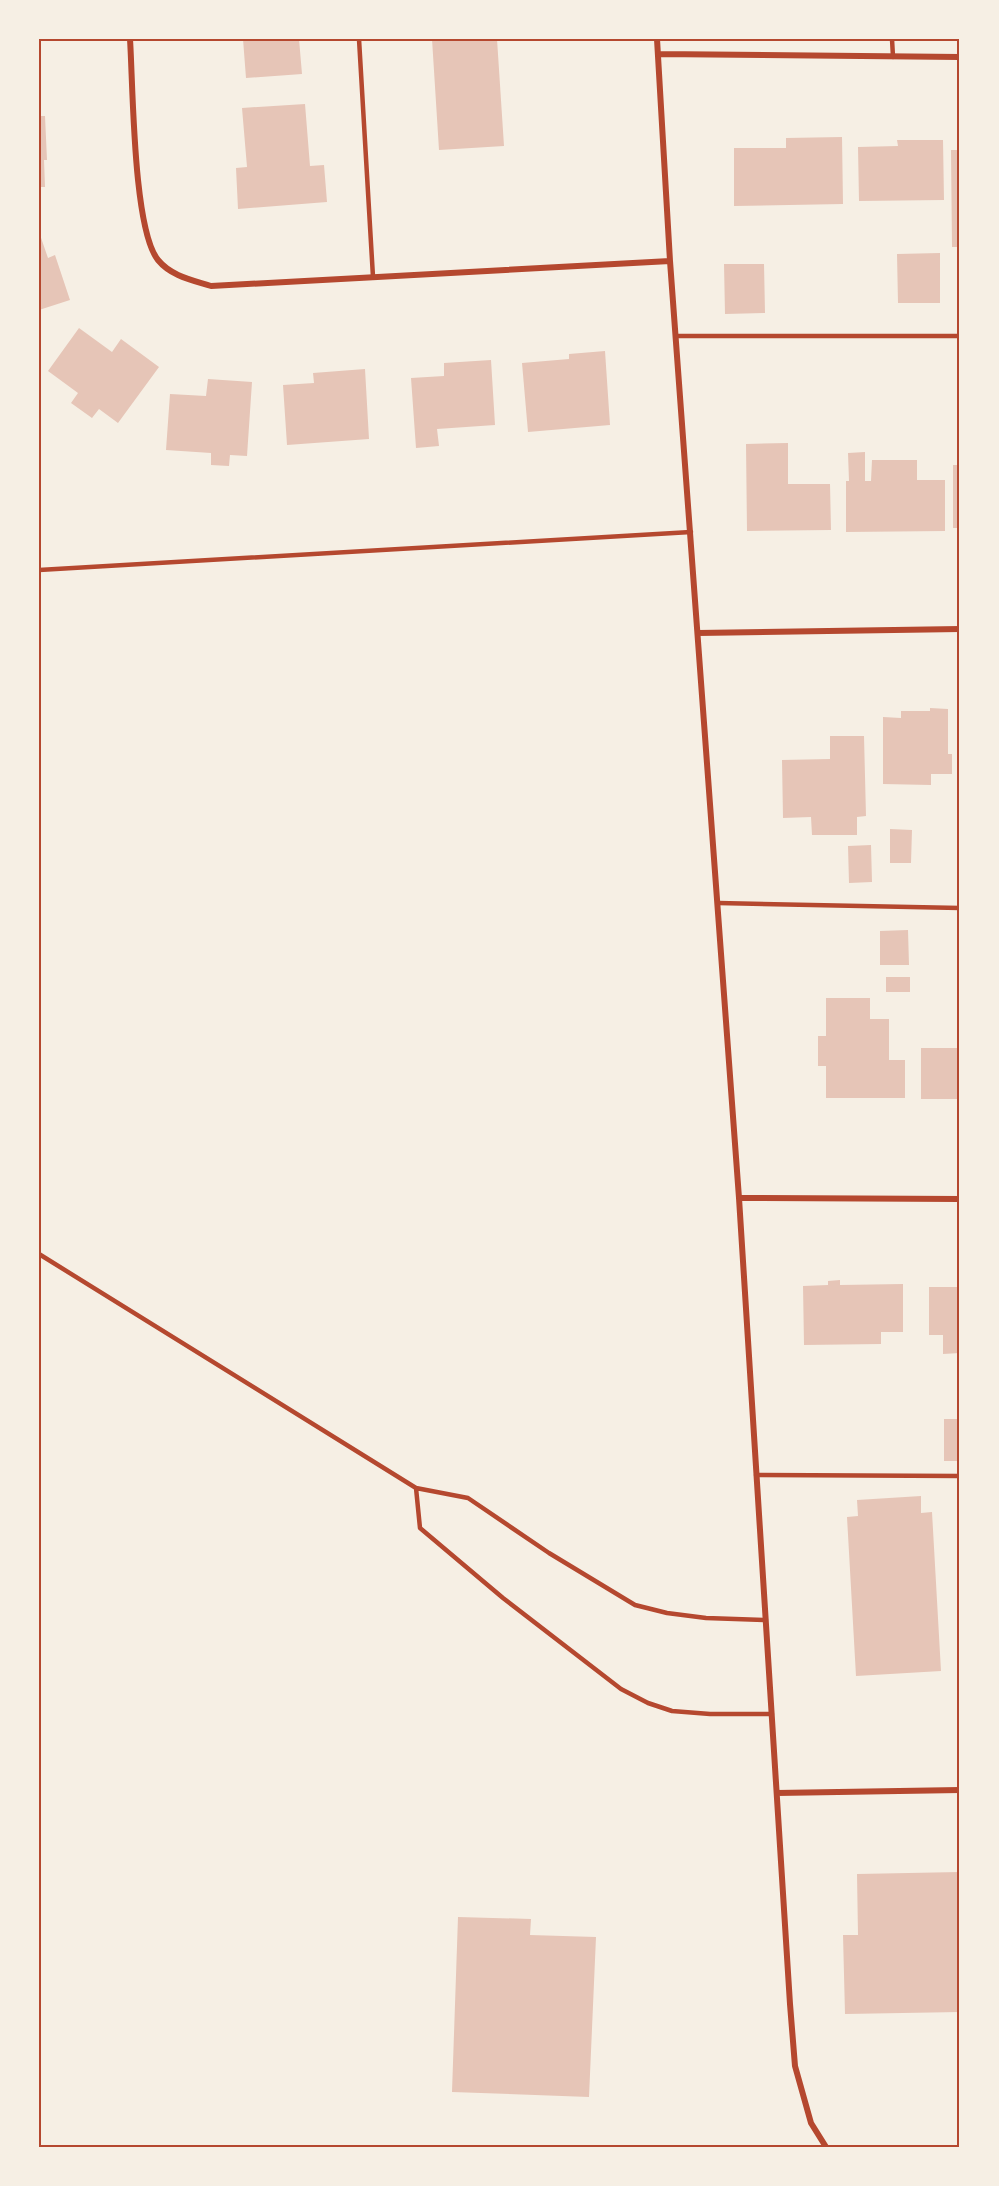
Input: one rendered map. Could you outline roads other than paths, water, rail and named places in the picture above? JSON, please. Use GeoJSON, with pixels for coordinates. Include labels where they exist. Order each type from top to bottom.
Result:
{"type":"FeatureCollection","features":[{"type":"Feature","properties":{"kind":"street"},"geometry":{"type":"LineString","coordinates":[[130,39],[139,187],[148,240],[158,260],[179,277],[211,286],[670,261]]}},
{"type":"Feature","properties":{"kind":"street"},"geometry":{"type":"LineString","coordinates":[[657,39],[670,261],[739,1198],[795,2066],[812,2123],[826,2147]]}},
{"type":"Feature","properties":{"kind":"street"},"geometry":{"type":"LineString","coordinates":[[658,54],[960,57]]}},
{"type":"Feature","properties":{"kind":"street"},"geometry":{"type":"LineString","coordinates":[[698,633],[960,629]]}},
{"type":"Feature","properties":{"kind":"street"},"geometry":{"type":"LineString","coordinates":[[739,1198],[960,1199]]}},
{"type":"Feature","properties":{"kind":"street"},"geometry":{"type":"LineString","coordinates":[[777,1793],[960,1790]]}},
{"type":"Feature","properties":{"kind":"lane"},"geometry":{"type":"LineString","coordinates":[[359,39],[373,277]]}},
{"type":"Feature","properties":{"kind":"lane"},"geometry":{"type":"LineString","coordinates":[[892,39],[893,57]]}},
{"type":"Feature","properties":{"kind":"lane"},"geometry":{"type":"LineString","coordinates":[[676,336],[960,336]]}},
{"type":"Feature","properties":{"kind":"lane"},"geometry":{"type":"LineString","coordinates":[[39,570],[691,532]]}},
{"type":"Feature","properties":{"kind":"lane"},"geometry":{"type":"LineString","coordinates":[[718,903],[960,908]]}},
{"type":"Feature","properties":{"kind":"lane"},"geometry":{"type":"LineString","coordinates":[[39,1254],[416,1488],[468,1498],[558,1558],[635,1605],[667,1613],[706,1618],[766,1620]]}},
{"type":"Feature","properties":{"kind":"lane"},"geometry":{"type":"LineString","coordinates":[[756,1475],[960,1476]]}},
{"type":"Feature","properties":{"kind":"lane"},"geometry":{"type":"LineString","coordinates":[[416,1488],[420,1527],[503,1598],[621,1689],[648,1703],[672,1711],[710,1714],[773,1714]]}}]}
